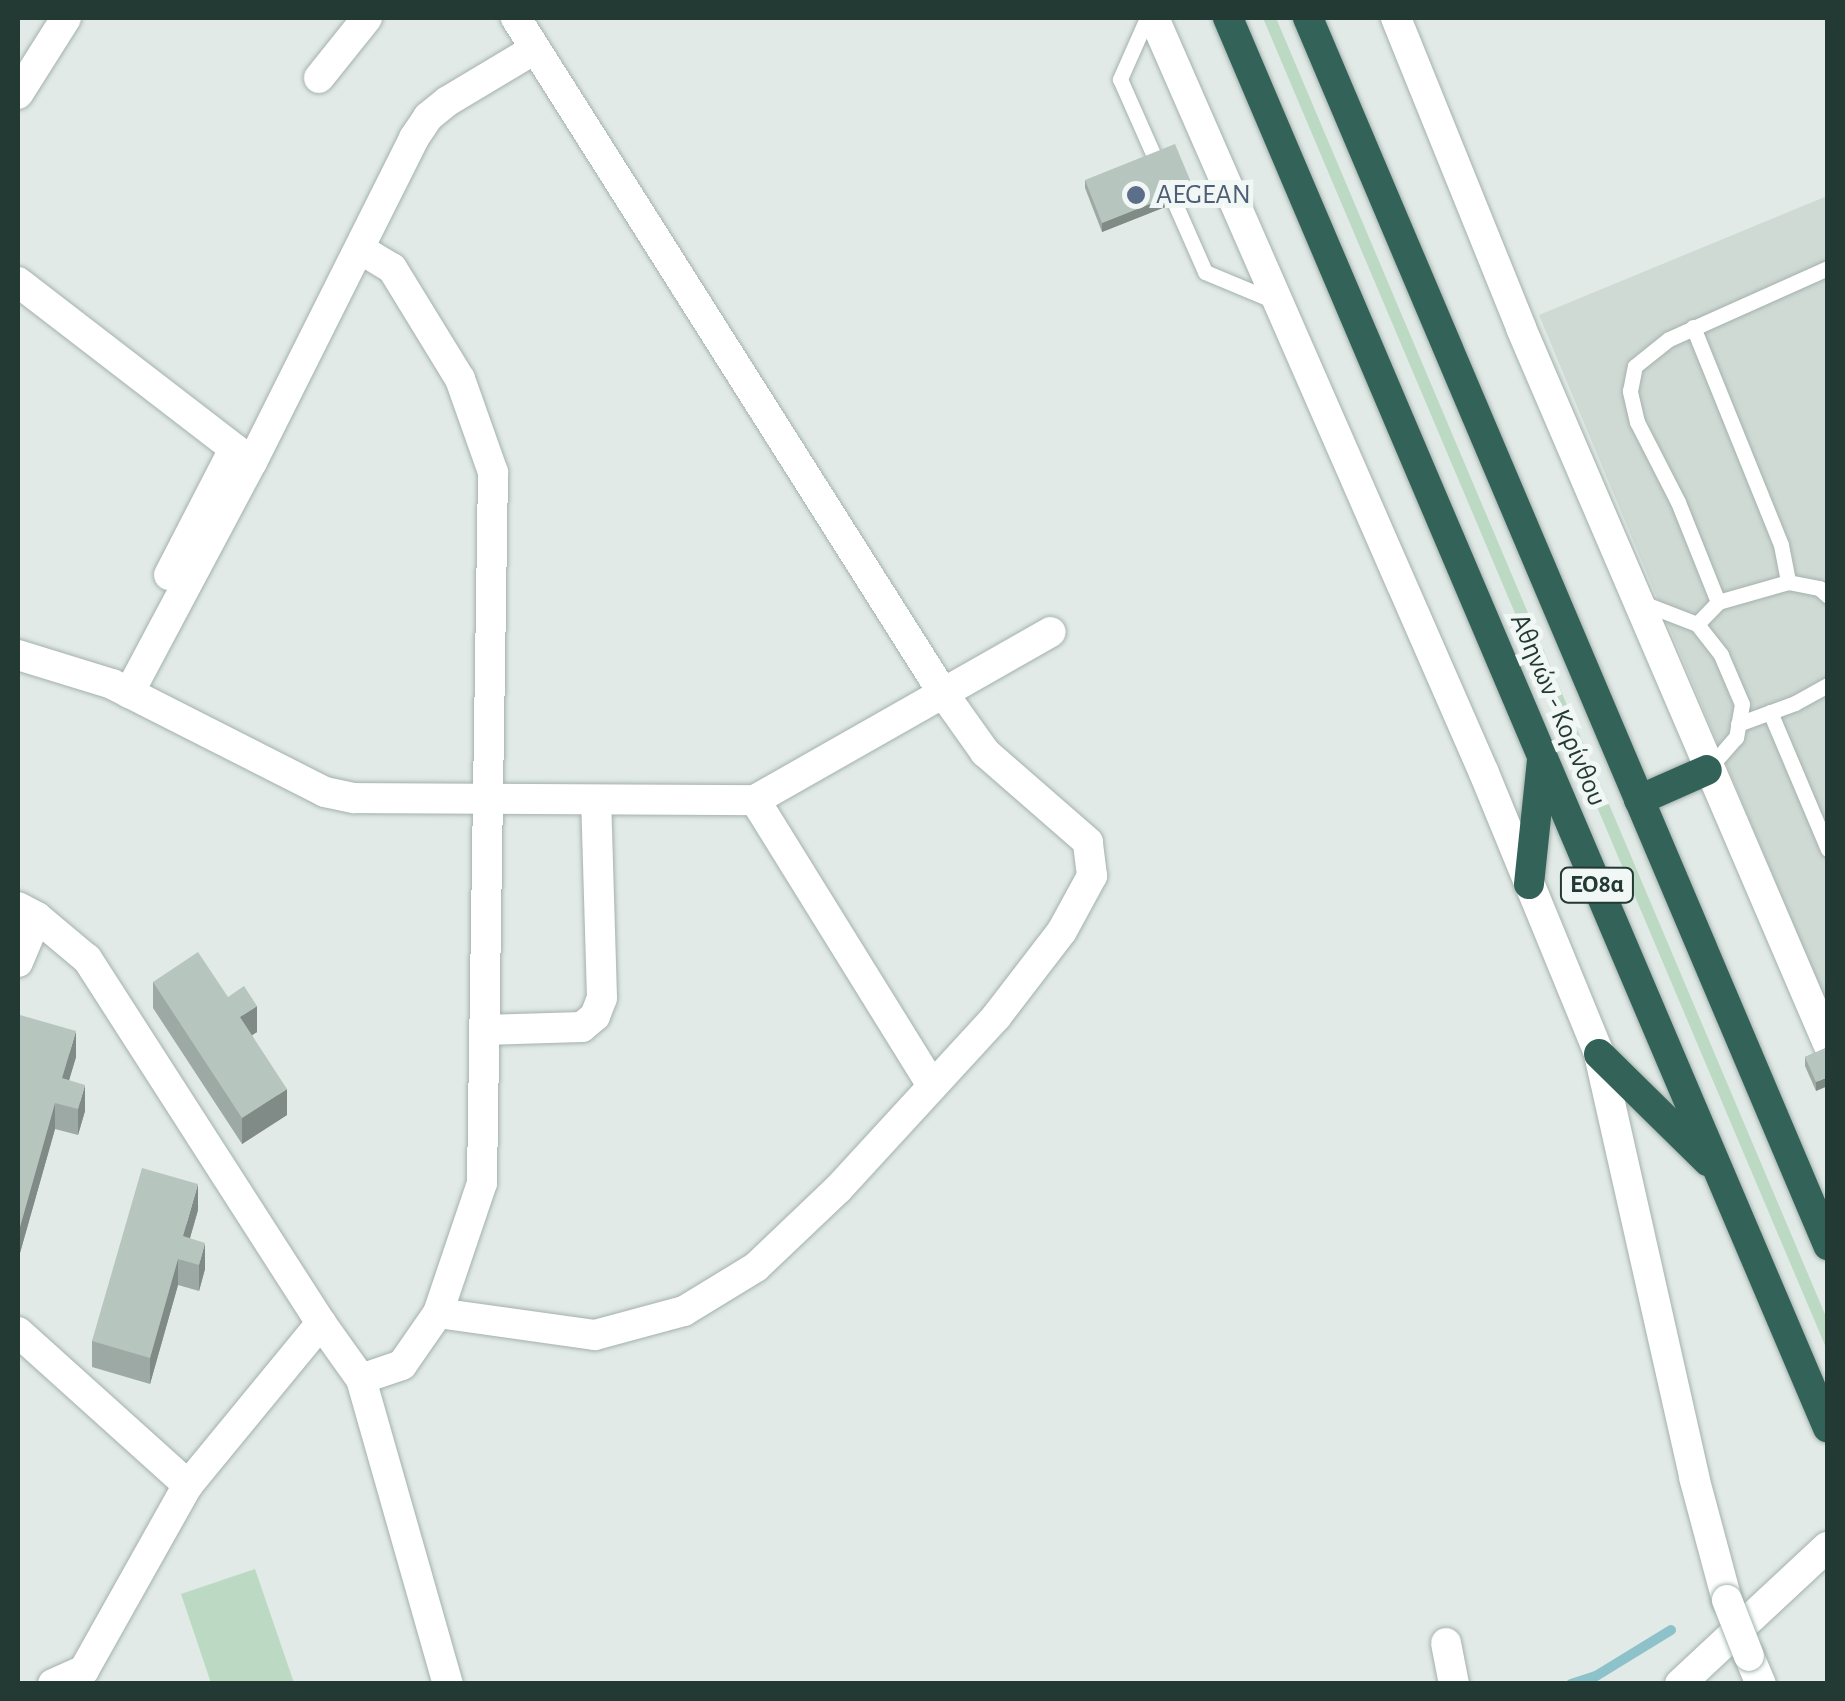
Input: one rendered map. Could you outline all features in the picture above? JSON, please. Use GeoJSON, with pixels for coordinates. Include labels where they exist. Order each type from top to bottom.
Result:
{"type":"FeatureCollection","features":[{"type":"Feature","properties":{"kind":"highway","name":"Αθηνών - Κορίνθου"},"geometry":{"type":"LineString","coordinates":[[1228,18],[1828,1428]]}},
{"type":"Feature","properties":{"kind":"highway","name":"Αθηνών - Κορίνθου"},"geometry":{"type":"LineString","coordinates":[[1308,18],[1828,1245]]}},
{"type":"Feature","properties":{"kind":"highway"},"geometry":{"type":"LineString","coordinates":[[1529,884],[1542,757]]}},
{"type":"Feature","properties":{"kind":"highway"},"geometry":{"type":"LineString","coordinates":[[1639,800],[1707,770]]}},
{"type":"Feature","properties":{"kind":"highway"},"geometry":{"type":"LineString","coordinates":[[1599,1054],[1718,1170]]}},
{"type":"Feature","properties":{"kind":"street"},"geometry":{"type":"LineString","coordinates":[[18,94],[66,18]]}},
{"type":"Feature","properties":{"kind":"street"},"geometry":{"type":"LineString","coordinates":[[318,78],[367,18]]}},
{"type":"Feature","properties":{"kind":"street"},"geometry":{"type":"LineString","coordinates":[[438,1313],[595,1335],[684,1311],[756,1268],[838,1189],[996,1017],[1062,931],[1092,876],[1088,842],[985,752],[943,693],[516,18]]}},
{"type":"Feature","properties":{"kind":"street"},"geometry":{"type":"LineString","coordinates":[[1150,18],[1278,303],[1599,1054],[1694,1476],[1727,1600],[1755,1670]]}},
{"type":"Feature","properties":{"kind":"street"},"geometry":{"type":"LineString","coordinates":[[1396,18],[1707,770],[1828,1044]]}},
{"type":"Feature","properties":{"kind":"street"},"geometry":{"type":"LineString","coordinates":[[120,689],[428,117],[536,49]]}},
{"type":"Feature","properties":{"kind":"street"},"geometry":{"type":"LineString","coordinates":[[360,249],[392,268],[460,379],[493,472],[482,1183],[438,1313],[402,1365],[362,1379]]}},
{"type":"Feature","properties":{"kind":"street"},"geometry":{"type":"LineString","coordinates":[[18,282],[243,455]]}},
{"type":"Feature","properties":{"kind":"street"},"geometry":{"type":"LineString","coordinates":[[18,655],[120,689],[325,792],[354,798],[755,800],[1051,632]]}},
{"type":"Feature","properties":{"kind":"street"},"geometry":{"type":"LineString","coordinates":[[755,800],[932,1086]]}},
{"type":"Feature","properties":{"kind":"street"},"geometry":{"type":"LineString","coordinates":[[484,1030],[582,1027],[595,1016],[602,998],[596,801]]}},
{"type":"Feature","properties":{"kind":"street"},"geometry":{"type":"LineString","coordinates":[[18,962],[27,912],[87,959],[321,1323],[362,1379],[448,1684]]}},
{"type":"Feature","properties":{"kind":"street"},"geometry":{"type":"LineString","coordinates":[[52,1684],[84,1670],[188,1485],[321,1323]]}},
{"type":"Feature","properties":{"kind":"street"},"geometry":{"type":"LineString","coordinates":[[18,1332],[188,1485]]}},
{"type":"Feature","properties":{"kind":"street"},"geometry":{"type":"LineString","coordinates":[[1680,1684],[1827,1548]]}},
{"type":"Feature","properties":{"kind":"street"},"geometry":{"type":"LineString","coordinates":[[1446,1643],[1453,1680]]}},
{"type":"Feature","properties":{"kind":"lane"},"geometry":{"type":"LineString","coordinates":[[1150,18],[1120,79],[1205,272],[1278,303]]}},
{"type":"Feature","properties":{"kind":"lane"},"geometry":{"type":"LineString","coordinates":[[1718,602],[1678,502],[1636,422],[1630,391],[1636,366],[1668,339],[1828,268]]}},
{"type":"Feature","properties":{"kind":"lane"},"geometry":{"type":"LineString","coordinates":[[1693,327],[1781,545],[1788,582]]}},
{"type":"Feature","properties":{"kind":"lane"},"geometry":{"type":"LineString","coordinates":[[1697,624],[1718,602],[1788,582],[1819,588],[1828,596]]}},
{"type":"Feature","properties":{"kind":"lane"},"geometry":{"type":"LineString","coordinates":[[1636,601],[1697,624],[1721,655],[1742,704],[1736,737],[1707,770]]}},
{"type":"Feature","properties":{"kind":"lane"},"geometry":{"type":"LineString","coordinates":[[1738,724],[1828,685]]}},
{"type":"Feature","properties":{"kind":"lane"},"geometry":{"type":"LineString","coordinates":[[1770,712],[1828,849]]}},
{"type":"Feature","properties":{"kind":"shaded area"},"geometry":{"type":"Polygon","coordinates":[[[1827,196],[1827,1005],[1539,315],[1827,196]]]}},
{"type":"Feature","properties":{"kind":"green space"},"geometry":{"type":"Polygon","coordinates":[[[1263,18],[1276,18],[1827,1319],[1827,1350],[1263,18]]]}},
{"type":"Feature","properties":{"kind":"green space"},"geometry":{"type":"Polygon","coordinates":[[[255,1569],[294,1683],[211,1683],[181,1594],[255,1569]]]}},
{"type":"Feature","properties":{"kind":"building"},"geometry":{"type":"Polygon","coordinates":[[[1175,144],[1193,187],[1102,223],[1085,180],[1175,144]]]}},
{"type":"Feature","properties":{"kind":"building"},"geometry":{"type":"Polygon","coordinates":[[[198,952],[228,997],[244,986],[257,1006],[240,1017],[287,1089],[242,1118],[153,982],[198,952]]]}},
{"type":"Feature","properties":{"kind":"building"},"geometry":{"type":"Polygon","coordinates":[[[20,1015],[76,1031],[62,1078],[85,1085],[78,1109],[55,1103],[18,1234],[18,1024],[20,1015]]]}},
{"type":"Feature","properties":{"kind":"building"},"geometry":{"type":"Polygon","coordinates":[[[1828,1047],[1828,1077],[1816,1082],[1805,1057],[1828,1047]]]}},
{"type":"Feature","properties":{"kind":"building"},"geometry":{"type":"Polygon","coordinates":[[[142,1168],[198,1184],[183,1236],[205,1243],[199,1265],[178,1259],[150,1358],[92,1341],[142,1168]]]}},
{"type":"Feature","properties":{"kind":"waterway"},"geometry":{"type":"LineString","coordinates":[[1571,1684],[1596,1676],[1671,1630]]}},
{"type":"Feature","properties":{"kind":"place","name":"AEGEAN"},"geometry":{"type":"Point","coordinates":[1136,195]}}]}
